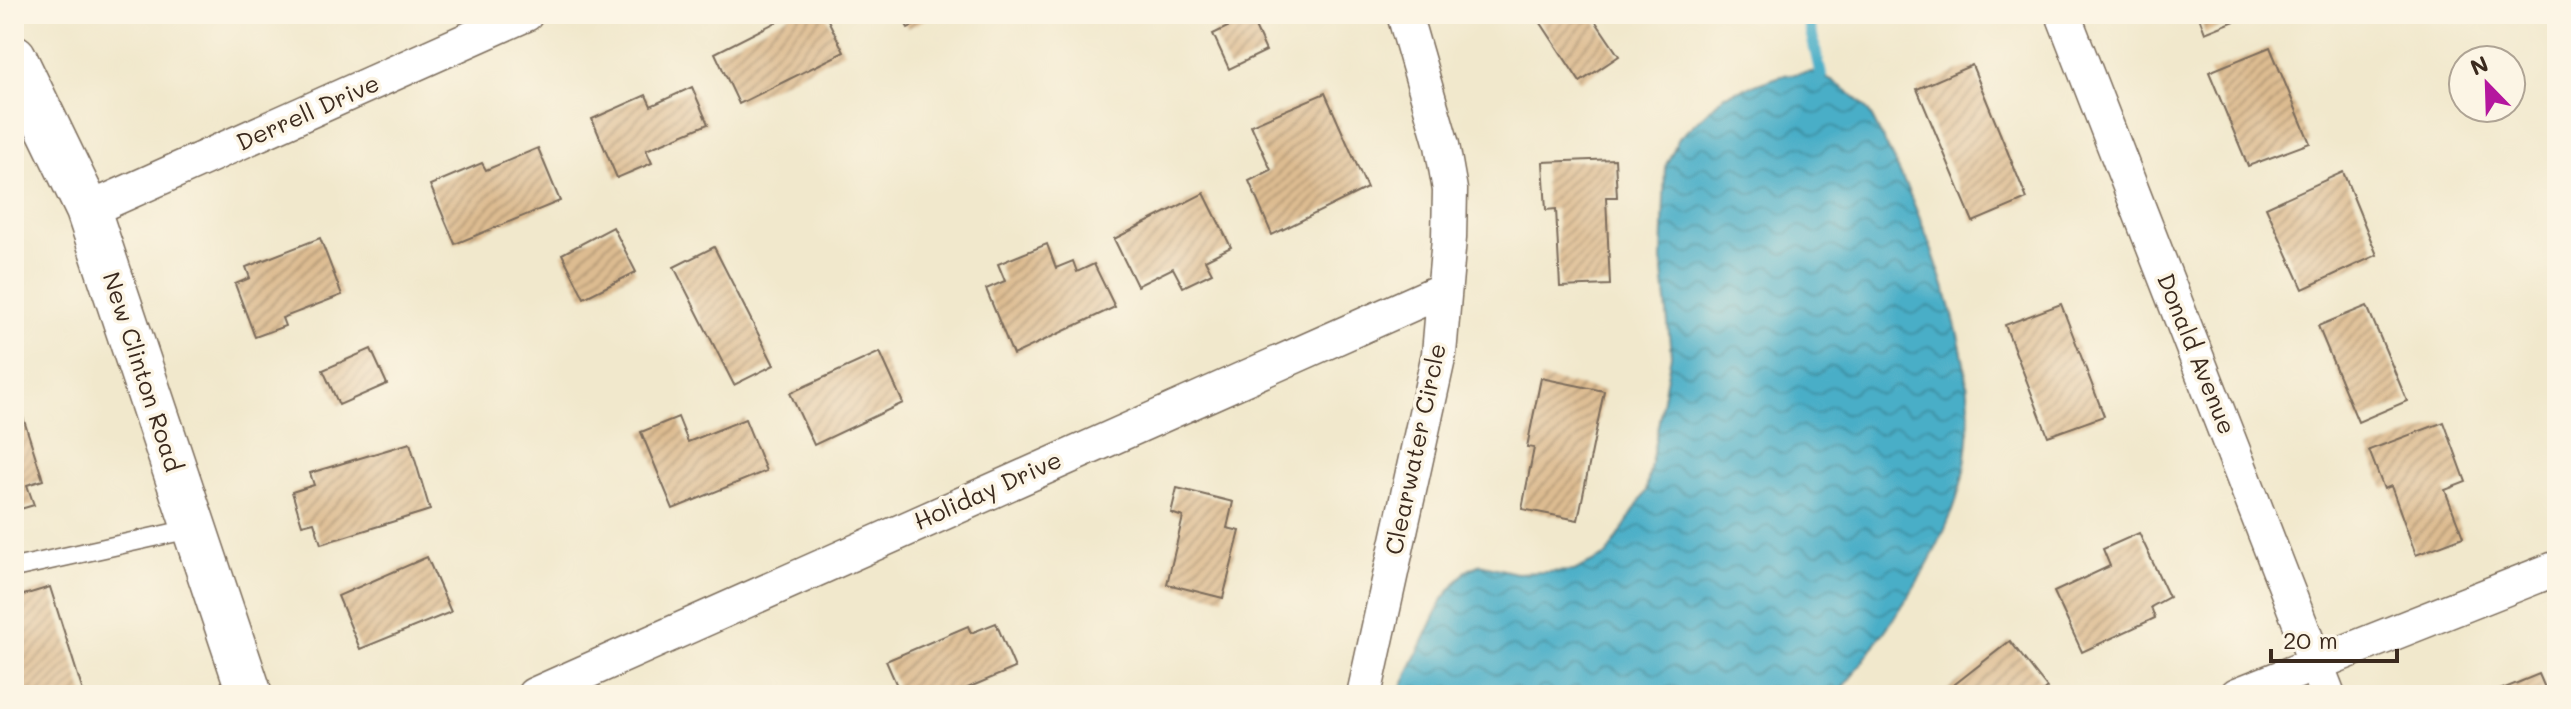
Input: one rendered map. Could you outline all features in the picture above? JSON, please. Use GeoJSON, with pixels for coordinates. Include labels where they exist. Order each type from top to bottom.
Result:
{"type":"FeatureCollection","features":[{"type":"Feature","properties":{"kind":"street","name":"Derrell Drive"},"geometry":{"type":"LineString","coordinates":[[88,210],[526,14]]}},
{"type":"Feature","properties":{"kind":"street","name":"Clearwater Circle"},"geometry":{"type":"LineString","coordinates":[[1364,695],[1439,354],[1449,238],[1450,190],[1428,90],[1404,14]]}},
{"type":"Feature","properties":{"kind":"street","name":"Donald Avenue"},"geometry":{"type":"LineString","coordinates":[[2063,14],[2328,695]]}},
{"type":"Feature","properties":{"kind":"street","name":"New Clinton Road"},"geometry":{"type":"LineString","coordinates":[[14,57],[88,210],[250,695]]}},
{"type":"Feature","properties":{"kind":"street","name":"Holiday Drive"},"geometry":{"type":"LineString","coordinates":[[534,695],[1443,290]]}},
{"type":"Feature","properties":{"kind":"street"},"geometry":{"type":"LineString","coordinates":[[2237,695],[2557,568]]}},
{"type":"Feature","properties":{"kind":"lane"},"geometry":{"type":"LineString","coordinates":[[14,568],[195,528]]}},
{"type":"Feature","properties":{"kind":"water"},"geometry":{"type":"Polygon","coordinates":[[[1814,72],[1840,86],[1864,106],[1899,171],[1940,275],[1961,349],[1967,384],[1968,438],[1957,499],[1930,560],[1902,606],[1838,695],[1398,695],[1443,599],[1466,571],[1480,564],[1516,573],[1574,571],[1607,555],[1646,491],[1671,355],[1662,260],[1665,167],[1679,138],[1725,95],[1784,75],[1814,72]]]}},
{"type":"Feature","properties":{"kind":"building"},"geometry":{"type":"Polygon","coordinates":[[[792,14],[825,14],[844,52],[739,104],[715,53],[792,14]]]}},
{"type":"Feature","properties":{"kind":"building"},"geometry":{"type":"Polygon","coordinates":[[[900,14],[935,14],[908,28],[900,14]]]}},
{"type":"Feature","properties":{"kind":"building"},"geometry":{"type":"Polygon","coordinates":[[[1535,14],[1603,14],[1594,19],[1619,56],[1580,82],[1535,14]]]}},
{"type":"Feature","properties":{"kind":"building"},"geometry":{"type":"Polygon","coordinates":[[[2198,14],[2252,14],[2205,33],[2198,14]]]}},
{"type":"Feature","properties":{"kind":"building"},"geometry":{"type":"Polygon","coordinates":[[[1250,16],[1266,51],[1229,69],[1213,34],[1250,16]]]}},
{"type":"Feature","properties":{"kind":"building"},"geometry":{"type":"Polygon","coordinates":[[[2270,47],[2310,143],[2248,166],[2209,72],[2270,47]]]}},
{"type":"Feature","properties":{"kind":"building"},"geometry":{"type":"Polygon","coordinates":[[[1972,65],[2027,199],[1973,222],[1917,89],[1972,65]]]}},
{"type":"Feature","properties":{"kind":"building"},"geometry":{"type":"Polygon","coordinates":[[[692,87],[708,124],[646,150],[652,163],[617,178],[592,119],[646,95],[651,106],[692,87]]]}},
{"type":"Feature","properties":{"kind":"building"},"geometry":{"type":"Polygon","coordinates":[[[1325,93],[1367,188],[1272,235],[1249,181],[1271,170],[1251,125],[1325,93]]]}},
{"type":"Feature","properties":{"kind":"building"},"geometry":{"type":"Polygon","coordinates":[[[538,148],[560,201],[455,244],[430,185],[482,163],[486,170],[538,148]]]}},
{"type":"Feature","properties":{"kind":"building"},"geometry":{"type":"Polygon","coordinates":[[[1615,159],[1617,197],[1606,197],[1610,285],[1560,287],[1556,209],[1546,210],[1543,162],[1615,159]]]}},
{"type":"Feature","properties":{"kind":"building"},"geometry":{"type":"Polygon","coordinates":[[[2343,172],[2377,255],[2303,289],[2266,207],[2343,172]]]}},
{"type":"Feature","properties":{"kind":"building"},"geometry":{"type":"Polygon","coordinates":[[[1204,193],[1231,247],[1205,260],[1212,273],[1183,287],[1173,268],[1137,286],[1114,239],[1204,193]]]}},
{"type":"Feature","properties":{"kind":"building"},"geometry":{"type":"Polygon","coordinates":[[[613,227],[636,272],[584,298],[562,254],[613,227]]]}},
{"type":"Feature","properties":{"kind":"building"},"geometry":{"type":"Polygon","coordinates":[[[320,238],[342,295],[282,318],[285,326],[255,337],[235,284],[250,278],[246,267],[320,238]]]}},
{"type":"Feature","properties":{"kind":"building"},"geometry":{"type":"Polygon","coordinates":[[[1047,244],[1056,268],[1073,261],[1077,272],[1094,264],[1115,307],[1013,355],[986,289],[1005,281],[998,264],[1047,244]]]}},
{"type":"Feature","properties":{"kind":"building"},"geometry":{"type":"Polygon","coordinates":[[[714,247],[774,365],[734,385],[674,267],[714,247]]]}},
{"type":"Feature","properties":{"kind":"building"},"geometry":{"type":"Polygon","coordinates":[[[2061,304],[2104,416],[2048,436],[2005,325],[2061,304]]]}},
{"type":"Feature","properties":{"kind":"building"},"geometry":{"type":"Polygon","coordinates":[[[2367,306],[2407,401],[2358,422],[2318,326],[2367,306]]]}},
{"type":"Feature","properties":{"kind":"building"},"geometry":{"type":"Polygon","coordinates":[[[371,349],[387,384],[339,405],[323,370],[371,349]]]}},
{"type":"Feature","properties":{"kind":"building"},"geometry":{"type":"Polygon","coordinates":[[[880,352],[903,403],[814,445],[790,393],[880,352]]]}},
{"type":"Feature","properties":{"kind":"building"},"geometry":{"type":"Polygon","coordinates":[[[1541,378],[1604,391],[1578,520],[1522,509],[1534,448],[1527,447],[1541,378]]]}},
{"type":"Feature","properties":{"kind":"building"},"geometry":{"type":"Polygon","coordinates":[[[14,389],[43,480],[27,485],[34,505],[14,511],[14,389]]]}},
{"type":"Feature","properties":{"kind":"building"},"geometry":{"type":"Polygon","coordinates":[[[678,417],[688,442],[745,419],[766,471],[673,509],[641,432],[678,417]]]}},
{"type":"Feature","properties":{"kind":"building"},"geometry":{"type":"Polygon","coordinates":[[[2444,422],[2466,482],[2445,490],[2463,537],[2416,555],[2391,486],[2384,489],[2369,450],[2444,422]]]}},
{"type":"Feature","properties":{"kind":"building"},"geometry":{"type":"Polygon","coordinates":[[[410,443],[430,510],[321,544],[314,522],[302,525],[292,492],[314,485],[310,473],[410,443]]]}},
{"type":"Feature","properties":{"kind":"building"},"geometry":{"type":"Polygon","coordinates":[[[1177,488],[1233,502],[1227,528],[1240,531],[1223,598],[1167,584],[1183,517],[1171,513],[1177,488]]]}},
{"type":"Feature","properties":{"kind":"building"},"geometry":{"type":"Polygon","coordinates":[[[2139,533],[2169,597],[2151,607],[2155,618],[2082,652],[2054,592],[2110,566],[2103,549],[2139,533]]]}},
{"type":"Feature","properties":{"kind":"building"},"geometry":{"type":"Polygon","coordinates":[[[427,557],[451,612],[360,649],[338,596],[427,557]]]}},
{"type":"Feature","properties":{"kind":"building"},"geometry":{"type":"Polygon","coordinates":[[[50,587],[84,695],[14,695],[14,598],[50,587]]]}},
{"type":"Feature","properties":{"kind":"building"},"geometry":{"type":"Polygon","coordinates":[[[996,623],[1015,668],[951,695],[901,695],[886,661],[968,626],[971,633],[996,623]]]}},
{"type":"Feature","properties":{"kind":"building"},"geometry":{"type":"Polygon","coordinates":[[[2010,641],[2047,688],[2039,695],[1941,695],[2010,641]]]}},
{"type":"Feature","properties":{"kind":"building"},"geometry":{"type":"Polygon","coordinates":[[[2539,674],[2548,695],[2488,695],[2539,674]]]}},
{"type":"Feature","properties":{"kind":"waterway"},"geometry":{"type":"LineString","coordinates":[[1807,14],[1821,75]]}}]}
